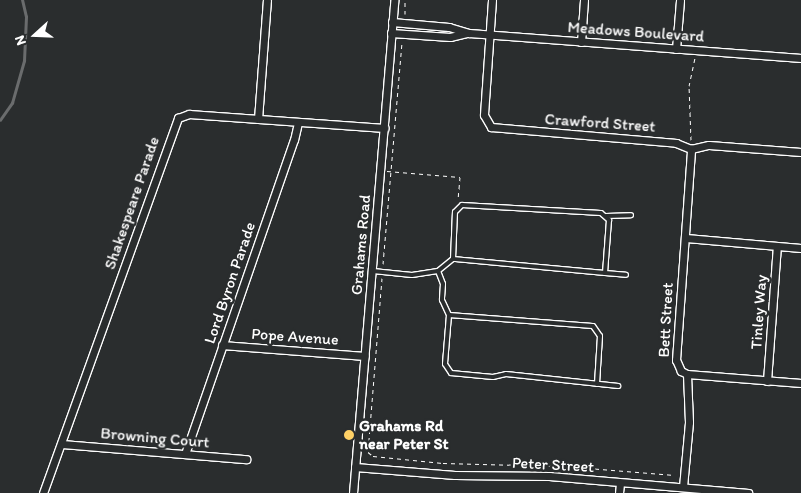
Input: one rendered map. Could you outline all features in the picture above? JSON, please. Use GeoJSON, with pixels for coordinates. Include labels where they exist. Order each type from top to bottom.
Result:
{"type":"FeatureCollection","features":[{"type":"Feature","properties":{"kind":"street"},"geometry":{"type":"LineString","coordinates":[[258,119],[267,0]]}},
{"type":"Feature","properties":{"kind":"street","name":"Grahams Road"},"geometry":{"type":"LineString","coordinates":[[353,493],[373,271],[394,0]]}},
{"type":"Feature","properties":{"kind":"street"},"geometry":{"type":"LineString","coordinates":[[490,34],[492,0]]}},
{"type":"Feature","properties":{"kind":"street"},"geometry":{"type":"LineString","coordinates":[[581,42],[584,0]]}},
{"type":"Feature","properties":{"kind":"street"},"geometry":{"type":"LineString","coordinates":[[676,48],[680,0]]}},
{"type":"Feature","properties":{"kind":"street","name":"Meadows Boulevard"},"geometry":{"type":"LineString","coordinates":[[392,22],[449,27],[469,33],[801,58]]}},
{"type":"Feature","properties":{"kind":"street","name":"Meadows Boulevard"},"geometry":{"type":"LineString","coordinates":[[392,33],[450,37],[469,33]]}},
{"type":"Feature","properties":{"kind":"street","name":"Crawford Street"},"geometry":{"type":"LineString","coordinates":[[490,34],[484,115],[491,127],[676,143],[691,149],[709,145],[801,152]]}},
{"type":"Feature","properties":{"kind":"street","name":"Shakespeare Parade"},"geometry":{"type":"LineString","coordinates":[[43,493],[62,444],[174,123],[189,114],[384,128]]}},
{"type":"Feature","properties":{"kind":"street","name":"Lord Byron Parade"},"geometry":{"type":"LineString","coordinates":[[185,454],[294,140],[298,122]]}},
{"type":"Feature","properties":{"kind":"street","name":"Bett Street"},"geometry":{"type":"LineString","coordinates":[[683,487],[689,422],[687,374],[681,371],[676,360],[691,149]]}},
{"type":"Feature","properties":{"kind":"street"},"geometry":{"type":"LineString","coordinates":[[686,238],[801,248]]}},
{"type":"Feature","properties":{"kind":"street","name":"Tinley Way"},"geometry":{"type":"LineString","coordinates":[[767,380],[777,246]]}},
{"type":"Feature","properties":{"kind":"street","name":"Pope Avenue"},"geometry":{"type":"LineString","coordinates":[[222,345],[365,356]]}},
{"type":"Feature","properties":{"kind":"street"},"geometry":{"type":"LineString","coordinates":[[687,374],[801,383]]}},
{"type":"Feature","properties":{"kind":"street","name":"Browning Court"},"geometry":{"type":"LineString","coordinates":[[62,444],[246,459]]}},
{"type":"Feature","properties":{"kind":"street","name":"Peter Street"},"geometry":{"type":"LineString","coordinates":[[355,468],[683,487],[746,493]]}},
{"type":"Feature","properties":{"kind":"street"},"geometry":{"type":"LineString","coordinates":[[619,493],[620,483]]}},
{"type":"Feature","properties":{"kind":"lane"},"geometry":{"type":"LineString","coordinates":[[453,259],[455,212],[458,208],[528,208],[606,216],[631,215]]}},
{"type":"Feature","properties":{"kind":"lane"},"geometry":{"type":"LineString","coordinates":[[605,273],[609,224],[606,216]]}},
{"type":"Feature","properties":{"kind":"lane"},"geometry":{"type":"LineString","coordinates":[[373,271],[412,274],[438,271],[453,259],[626,275]]}},
{"type":"Feature","properties":{"kind":"lane"},"geometry":{"type":"LineString","coordinates":[[438,271],[443,284],[442,300],[449,315],[445,364],[451,373],[494,377],[506,374],[618,386]]}},
{"type":"Feature","properties":{"kind":"lane"},"geometry":{"type":"LineString","coordinates":[[449,315],[593,326],[600,336],[597,384]]}},
{"type":"Feature","properties":{"kind":"path"},"geometry":{"type":"LineString","coordinates":[[404,16],[405,0]]}},
{"type":"Feature","properties":{"kind":"path"},"geometry":{"type":"LineString","coordinates":[[691,149],[689,86],[695,50]]}},
{"type":"Feature","properties":{"kind":"path"},"geometry":{"type":"LineString","coordinates":[[381,171],[460,177],[458,208]]}},
{"type":"Feature","properties":{"kind":"waterway"},"geometry":{"type":"LineString","coordinates":[[0,120],[12,103],[24,61],[26,17],[22,0]]}},
{"type":"Feature","properties":{"kind":"place","name":"Grahams Rd near Peter St"},"geometry":{"type":"Point","coordinates":[349,435]}}]}
